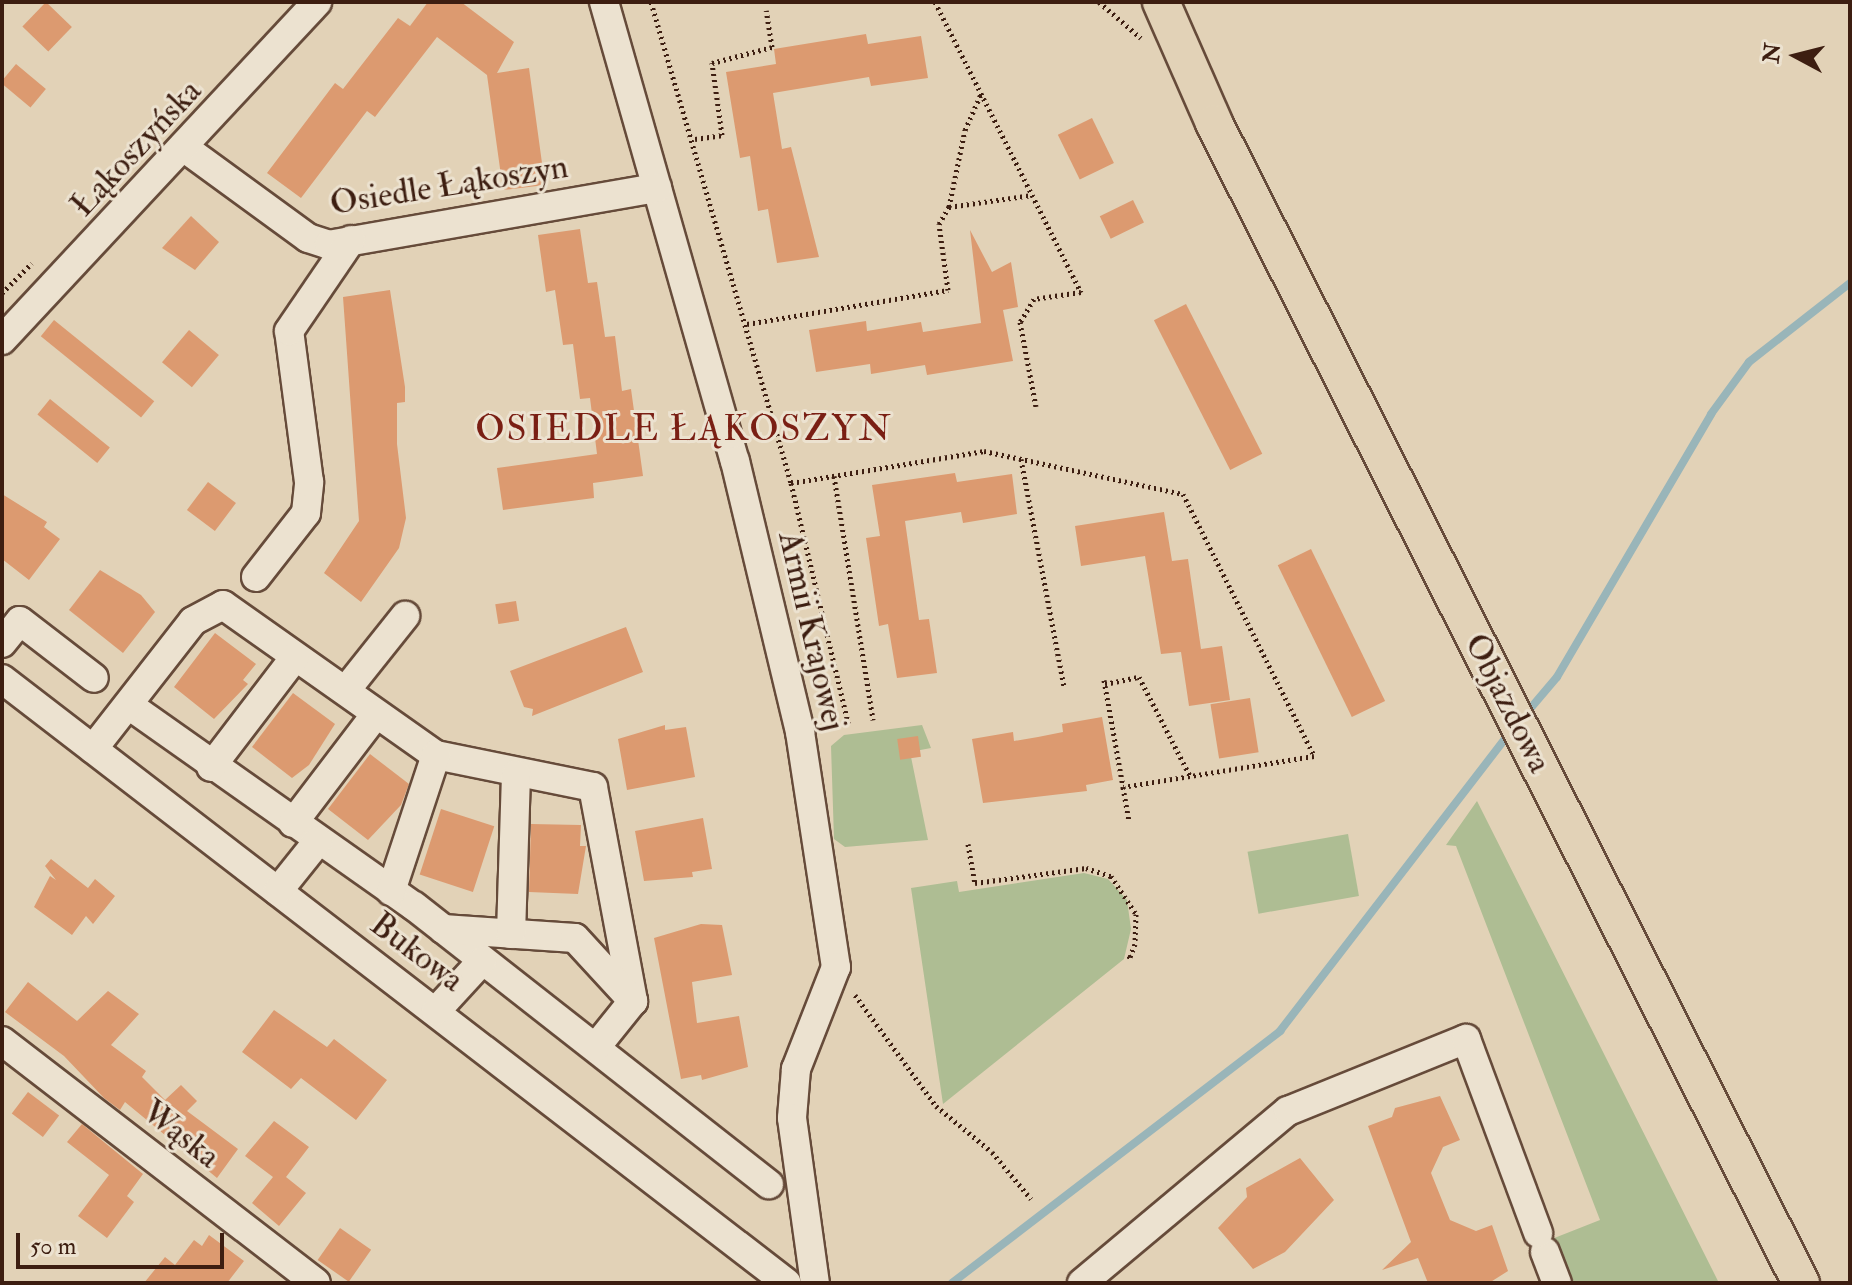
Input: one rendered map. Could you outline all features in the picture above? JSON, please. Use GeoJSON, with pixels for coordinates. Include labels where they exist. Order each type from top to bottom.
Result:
{"type":"FeatureCollection","features":[{"type":"Feature","properties":{"kind":"main road","name":"Objazdowa"},"geometry":{"type":"LineString","coordinates":[[1161,2],[1214,123],[1801,1283]]}},
{"type":"Feature","properties":{"kind":"main road","name":"Objazdowa"},"geometry":{"type":"LineString","coordinates":[[1138,19],[1214,123]]}},
{"type":"Feature","properties":{"kind":"street","name":"Łąkoszyńska"},"geometry":{"type":"LineString","coordinates":[[2,340],[186,149],[317,2]]}},
{"type":"Feature","properties":{"kind":"street","name":"Armii Krajowej"},"geometry":{"type":"LineString","coordinates":[[604,2],[735,461],[800,732],[836,967]]}},
{"type":"Feature","properties":{"kind":"street","name":"Osiedle Łąkoszyn"},"geometry":{"type":"LineString","coordinates":[[186,149],[308,238],[329,245],[657,188]]}},
{"type":"Feature","properties":{"kind":"street"},"geometry":{"type":"LineString","coordinates":[[256,577],[306,513],[309,482],[289,331],[351,240]]}},
{"type":"Feature","properties":{"kind":"street"},"geometry":{"type":"LineString","coordinates":[[93,749],[130,706],[193,621],[211,608],[223,605],[436,755],[516,774],[593,787],[633,1001],[596,1047]]}},
{"type":"Feature","properties":{"kind":"street"},"geometry":{"type":"LineString","coordinates":[[346,690],[405,616]]}},
{"type":"Feature","properties":{"kind":"street"},"geometry":{"type":"LineString","coordinates":[[8,624],[94,678]]}},
{"type":"Feature","properties":{"kind":"street"},"geometry":{"type":"LineString","coordinates":[[211,767],[295,657]]}},
{"type":"Feature","properties":{"kind":"street","name":"Bukowa"},"geometry":{"type":"LineString","coordinates":[[2,679],[787,1283]]}},
{"type":"Feature","properties":{"kind":"street"},"geometry":{"type":"LineString","coordinates":[[130,706],[211,767],[443,929],[769,1184]]}},
{"type":"Feature","properties":{"kind":"street"},"geometry":{"type":"LineString","coordinates":[[293,823],[376,714]]}},
{"type":"Feature","properties":{"kind":"street"},"geometry":{"type":"LineString","coordinates":[[391,891],[436,755]]}},
{"type":"Feature","properties":{"kind":"street"},"geometry":{"type":"LineString","coordinates":[[511,934],[516,774]]}},
{"type":"Feature","properties":{"kind":"street"},"geometry":{"type":"LineString","coordinates":[[278,891],[318,841]]}},
{"type":"Feature","properties":{"kind":"street"},"geometry":{"type":"LineString","coordinates":[[443,929],[575,938],[633,1001]]}},
{"type":"Feature","properties":{"kind":"street"},"geometry":{"type":"LineString","coordinates":[[436,1011],[482,961]]}},
{"type":"Feature","properties":{"kind":"street"},"geometry":{"type":"LineString","coordinates":[[815,1283],[792,1118],[796,1069],[836,967]]}},
{"type":"Feature","properties":{"kind":"street"},"geometry":{"type":"LineString","coordinates":[[1082,1283],[1288,1111],[1466,1039],[1557,1283]]}},
{"type":"Feature","properties":{"kind":"street","name":"Wąska"},"geometry":{"type":"LineString","coordinates":[[2,1041],[316,1283]]}},
{"type":"Feature","properties":{"kind":"path"},"geometry":{"type":"LineString","coordinates":[[651,2],[695,139],[791,483],[848,723]]}},
{"type":"Feature","properties":{"kind":"path"},"geometry":{"type":"LineString","coordinates":[[935,2],[1081,292],[1034,299],[1020,322],[1036,407]]}},
{"type":"Feature","properties":{"kind":"path"},"geometry":{"type":"LineString","coordinates":[[1099,2],[1138,19]]}},
{"type":"Feature","properties":{"kind":"path"},"geometry":{"type":"LineString","coordinates":[[695,139],[722,135],[712,63],[772,47],[766,10]]}},
{"type":"Feature","properties":{"kind":"path"},"geometry":{"type":"LineString","coordinates":[[747,324],[948,290],[939,224],[949,207],[965,130],[981,94]]}},
{"type":"Feature","properties":{"kind":"path"},"geometry":{"type":"LineString","coordinates":[[949,207],[1032,195]]}},
{"type":"Feature","properties":{"kind":"path"},"geometry":{"type":"LineString","coordinates":[[791,483],[984,451],[1183,494],[1314,756],[1123,787]]}},
{"type":"Feature","properties":{"kind":"path"},"geometry":{"type":"LineString","coordinates":[[1021,459],[1064,687]]}},
{"type":"Feature","properties":{"kind":"path"},"geometry":{"type":"LineString","coordinates":[[834,476],[873,720]]}},
{"type":"Feature","properties":{"kind":"path"},"geometry":{"type":"LineString","coordinates":[[1129,821],[1104,682],[1139,677],[1190,776]]}},
{"type":"Feature","properties":{"kind":"path"},"geometry":{"type":"LineString","coordinates":[[968,844],[976,886],[1086,868],[1111,876],[1136,914],[1135,944],[1130,957],[1126,954]]}},
{"type":"Feature","properties":{"kind":"path"},"geometry":{"type":"LineString","coordinates":[[836,967],[936,1106],[992,1152],[1031,1199]]}},
{"type":"Feature","properties":{"kind":"green space"},"geometry":{"type":"Polygon","coordinates":[[[922,725],[931,748],[910,752],[928,840],[845,847],[834,839],[831,746],[844,735],[922,725]]]}},
{"type":"Feature","properties":{"kind":"green space"},"geometry":{"type":"Polygon","coordinates":[[[1477,801],[1719,1283],[1543,1283],[1534,1246],[1600,1220],[1456,846],[1446,845],[1477,801]]]}},
{"type":"Feature","properties":{"kind":"green space"},"geometry":{"type":"Polygon","coordinates":[[[1348,834],[1359,896],[1258,914],[1248,852],[1348,834]]]}},
{"type":"Feature","properties":{"kind":"green space"},"geometry":{"type":"Polygon","coordinates":[[[1084,873],[1108,879],[1127,900],[1131,929],[1124,959],[943,1104],[911,888],[957,881],[959,892],[1084,873]]]}},
{"type":"Feature","properties":{"kind":"building"},"geometry":{"type":"Polygon","coordinates":[[[46,2],[72,27],[48,51],[22,26],[46,2]]]}},
{"type":"Feature","properties":{"kind":"building"},"geometry":{"type":"Polygon","coordinates":[[[428,2],[461,2],[514,42],[497,73],[529,68],[545,185],[503,190],[487,75],[437,37],[375,117],[367,111],[301,198],[267,173],[335,83],[343,89],[398,18],[410,26],[428,2]]]}},
{"type":"Feature","properties":{"kind":"building"},"geometry":{"type":"Polygon","coordinates":[[[866,34],[868,44],[921,36],[928,78],[871,86],[869,77],[773,93],[782,149],[791,147],[819,257],[777,263],[768,209],[758,211],[750,156],[740,158],[726,72],[776,64],[774,49],[866,34]]]}},
{"type":"Feature","properties":{"kind":"building"},"geometry":{"type":"Polygon","coordinates":[[[16,64],[46,89],[30,107],[2,84],[16,64]]]}},
{"type":"Feature","properties":{"kind":"building"},"geometry":{"type":"Polygon","coordinates":[[[1092,118],[1114,163],[1080,180],[1058,135],[1092,118]]]}},
{"type":"Feature","properties":{"kind":"building"},"geometry":{"type":"Polygon","coordinates":[[[1133,200],[1144,222],[1111,239],[1100,216],[1133,200]]]}},
{"type":"Feature","properties":{"kind":"building"},"geometry":{"type":"Polygon","coordinates":[[[191,216],[219,242],[195,270],[162,248],[191,216]]]}},
{"type":"Feature","properties":{"kind":"building"},"geometry":{"type":"Polygon","coordinates":[[[580,229],[588,283],[597,282],[605,337],[615,336],[622,391],[631,389],[643,476],[593,483],[594,498],[503,510],[497,468],[597,454],[590,398],[580,399],[573,344],[563,345],[555,290],[546,292],[538,235],[580,229]]]}},
{"type":"Feature","properties":{"kind":"building"},"geometry":{"type":"Polygon","coordinates":[[[970,230],[992,272],[1011,262],[1018,307],[1003,310],[1013,361],[927,375],[925,365],[871,374],[870,364],[816,372],[809,330],[866,321],[867,331],[921,322],[923,332],[981,323],[970,230]]]}},
{"type":"Feature","properties":{"kind":"building"},"geometry":{"type":"Polygon","coordinates":[[[390,290],[405,387],[405,402],[397,403],[397,444],[406,518],[399,548],[361,602],[324,573],[359,521],[343,297],[390,290]]]}},
{"type":"Feature","properties":{"kind":"building"},"geometry":{"type":"Polygon","coordinates":[[[1186,304],[1262,454],[1230,470],[1154,320],[1186,304]]]}},
{"type":"Feature","properties":{"kind":"building"},"geometry":{"type":"Polygon","coordinates":[[[54,320],[154,401],[141,418],[41,336],[54,320]]]}},
{"type":"Feature","properties":{"kind":"building"},"geometry":{"type":"Polygon","coordinates":[[[189,330],[219,355],[192,387],[162,362],[189,330]]]}},
{"type":"Feature","properties":{"kind":"building"},"geometry":{"type":"Polygon","coordinates":[[[50,399],[110,447],[97,463],[37,415],[50,399]]]}},
{"type":"Feature","properties":{"kind":"building"},"geometry":{"type":"Polygon","coordinates":[[[955,473],[957,482],[1012,474],[1017,514],[963,523],[961,512],[905,521],[919,620],[929,619],[937,673],[897,678],[888,624],[879,626],[866,538],[880,536],[872,485],[955,473]]]}},
{"type":"Feature","properties":{"kind":"building"},"geometry":{"type":"Polygon","coordinates":[[[208,482],[236,503],[215,531],[187,510],[208,482]]]}},
{"type":"Feature","properties":{"kind":"building"},"geometry":{"type":"Polygon","coordinates":[[[2,494],[47,522],[44,527],[60,539],[29,580],[2,559],[2,494]]]}},
{"type":"Feature","properties":{"kind":"building"},"geometry":{"type":"Polygon","coordinates":[[[1164,512],[1172,561],[1188,559],[1201,649],[1222,646],[1230,700],[1189,706],[1181,652],[1161,654],[1145,556],[1081,566],[1075,526],[1164,512]]]}},
{"type":"Feature","properties":{"kind":"building"},"geometry":{"type":"Polygon","coordinates":[[[1311,549],[1385,701],[1352,717],[1278,565],[1311,549]]]}},
{"type":"Feature","properties":{"kind":"building"},"geometry":{"type":"Polygon","coordinates":[[[100,570],[141,595],[155,612],[123,653],[69,610],[100,570]]]}},
{"type":"Feature","properties":{"kind":"building"},"geometry":{"type":"Polygon","coordinates":[[[516,601],[519,621],[498,624],[495,604],[516,601]]]}},
{"type":"Feature","properties":{"kind":"building"},"geometry":{"type":"Polygon","coordinates":[[[626,627],[643,672],[532,716],[533,709],[524,707],[510,671],[626,627]]]}},
{"type":"Feature","properties":{"kind":"building"},"geometry":{"type":"Polygon","coordinates":[[[215,633],[256,664],[243,680],[248,684],[214,719],[174,687],[215,633]]]}},
{"type":"Feature","properties":{"kind":"building"},"geometry":{"type":"Polygon","coordinates":[[[293,693],[335,724],[309,765],[292,778],[252,747],[293,693]]]}},
{"type":"Feature","properties":{"kind":"building"},"geometry":{"type":"Polygon","coordinates":[[[1250,698],[1259,752],[1219,759],[1210,704],[1250,698]]]}},
{"type":"Feature","properties":{"kind":"building"},"geometry":{"type":"Polygon","coordinates":[[[1102,717],[1113,780],[1086,785],[1087,791],[983,803],[972,739],[1013,732],[1014,741],[1038,737],[1063,732],[1062,724],[1102,717]]]}},
{"type":"Feature","properties":{"kind":"building"},"geometry":{"type":"Polygon","coordinates":[[[665,725],[665,730],[686,727],[695,777],[627,790],[618,739],[665,725]]]}},
{"type":"Feature","properties":{"kind":"building"},"geometry":{"type":"Polygon","coordinates":[[[918,736],[921,757],[900,760],[897,739],[918,736]]]}},
{"type":"Feature","properties":{"kind":"building"},"geometry":{"type":"Polygon","coordinates":[[[370,754],[409,784],[401,805],[368,840],[328,809],[370,754]]]}},
{"type":"Feature","properties":{"kind":"building"},"geometry":{"type":"Polygon","coordinates":[[[441,809],[494,826],[473,892],[420,875],[441,809]]]}},
{"type":"Feature","properties":{"kind":"building"},"geometry":{"type":"Polygon","coordinates":[[[703,818],[712,869],[692,872],[693,877],[644,881],[635,831],[703,818]]]}},
{"type":"Feature","properties":{"kind":"building"},"geometry":{"type":"Polygon","coordinates":[[[531,824],[581,825],[580,846],[586,846],[578,894],[529,892],[531,824]]]}},
{"type":"Feature","properties":{"kind":"building"},"geometry":{"type":"Polygon","coordinates":[[[51,859],[88,888],[95,879],[115,896],[93,924],[86,916],[72,935],[34,907],[50,876],[56,880],[45,866],[51,859]]]}},
{"type":"Feature","properties":{"kind":"building"},"geometry":{"type":"Polygon","coordinates":[[[701,924],[722,925],[732,975],[692,982],[697,1023],[739,1016],[748,1067],[702,1080],[701,1075],[681,1079],[654,938],[701,924]]]}},
{"type":"Feature","properties":{"kind":"building"},"geometry":{"type":"Polygon","coordinates":[[[28,982],[77,1021],[108,991],[139,1014],[111,1045],[146,1071],[142,1077],[165,1100],[181,1085],[197,1101],[187,1111],[238,1149],[217,1178],[125,1102],[120,1110],[104,1098],[64,1056],[5,1012],[28,982]]]}},
{"type":"Feature","properties":{"kind":"building"},"geometry":{"type":"Polygon","coordinates":[[[274,1010],[327,1047],[334,1039],[387,1080],[356,1120],[301,1078],[291,1089],[242,1052],[274,1010]]]}},
{"type":"Feature","properties":{"kind":"building"},"geometry":{"type":"Polygon","coordinates":[[[28,1092],[59,1115],[43,1137],[12,1114],[28,1092]]]}},
{"type":"Feature","properties":{"kind":"building"},"geometry":{"type":"Polygon","coordinates":[[[1440,1096],[1460,1140],[1443,1147],[1431,1173],[1450,1220],[1476,1231],[1492,1225],[1508,1271],[1489,1283],[1428,1283],[1418,1258],[1382,1270],[1411,1242],[1368,1126],[1392,1117],[1395,1108],[1440,1096]]]}},
{"type":"Feature","properties":{"kind":"building"},"geometry":{"type":"Polygon","coordinates":[[[274,1121],[309,1147],[286,1177],[306,1193],[279,1226],[252,1203],[273,1177],[245,1156],[274,1121]]]}},
{"type":"Feature","properties":{"kind":"building"},"geometry":{"type":"Polygon","coordinates":[[[82,1124],[143,1174],[127,1196],[134,1202],[107,1238],[78,1216],[109,1175],[67,1142],[82,1124]]]}},
{"type":"Feature","properties":{"kind":"building"},"geometry":{"type":"Polygon","coordinates":[[[1300,1158],[1334,1200],[1285,1252],[1253,1269],[1218,1228],[1247,1197],[1246,1188],[1300,1158]]]}},
{"type":"Feature","properties":{"kind":"building"},"geometry":{"type":"Polygon","coordinates":[[[340,1228],[371,1250],[349,1282],[318,1260],[340,1228]]]}},
{"type":"Feature","properties":{"kind":"building"},"geometry":{"type":"Polygon","coordinates":[[[209,1235],[244,1261],[227,1283],[144,1283],[165,1257],[175,1265],[194,1240],[202,1246],[209,1235]]]}},
{"type":"Feature","properties":{"kind":"waterway"},"geometry":{"type":"LineString","coordinates":[[1524,716],[1557,677],[1711,414],[1749,362],[1850,283]]}},
{"type":"Feature","properties":{"kind":"waterway"},"geometry":{"type":"LineString","coordinates":[[952,1283],[1280,1031],[1510,732]]}},
{"type":"Feature","properties":{"kind":"district","name":"OSIEDLE ŁĄKOSZYN"},"geometry":{"type":"Point","coordinates":[684,429]}}]}
